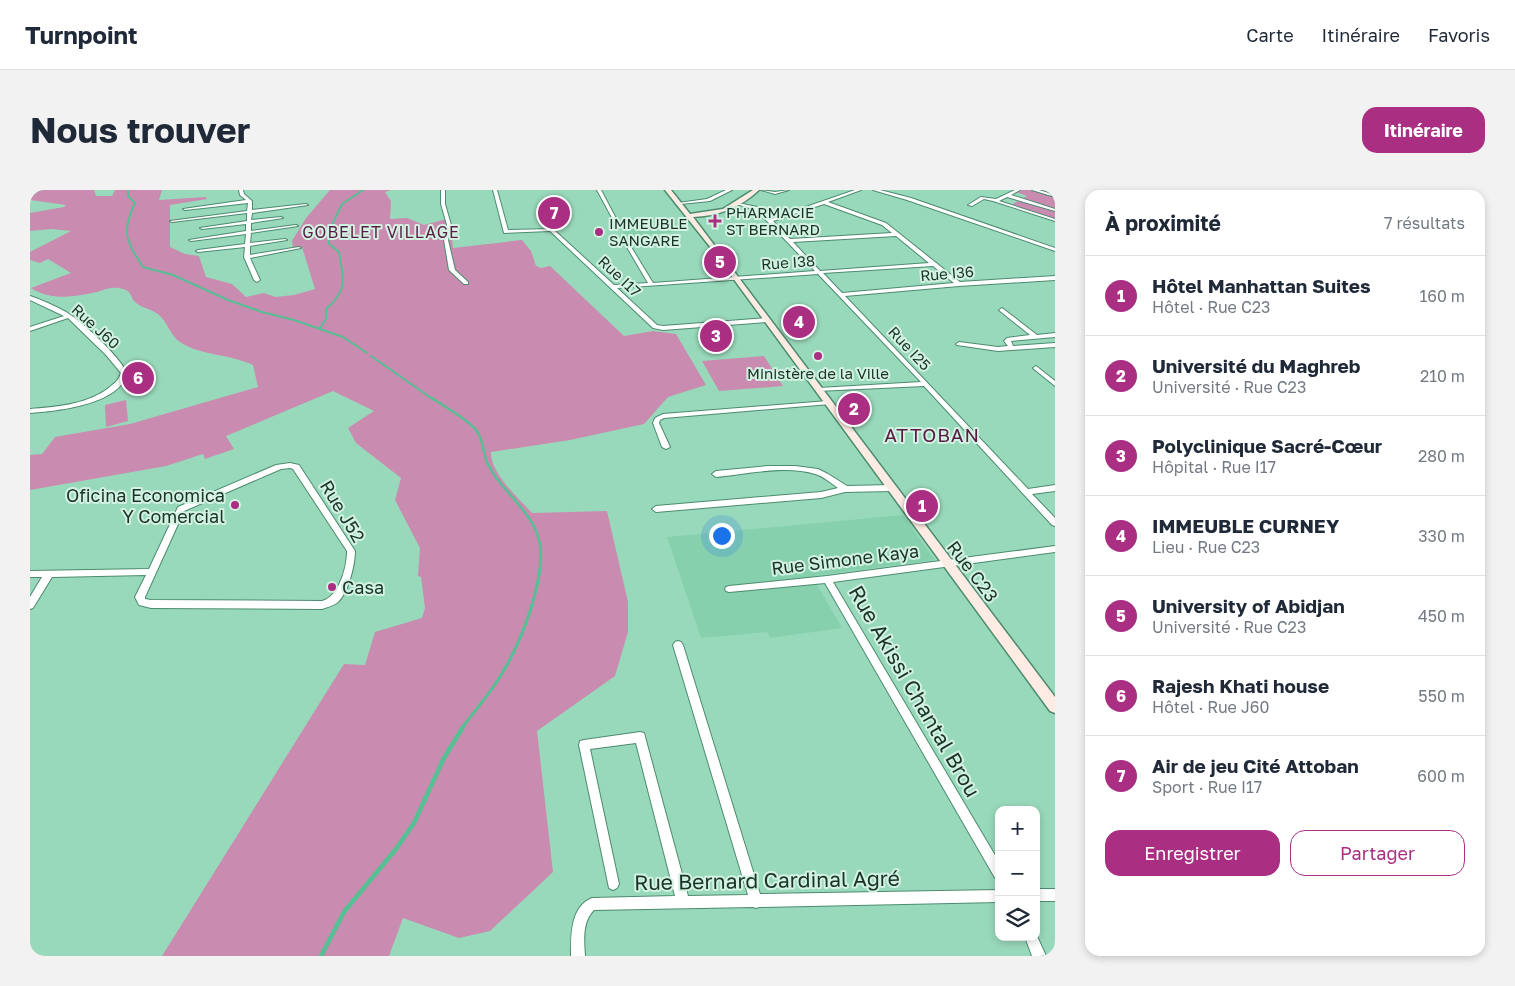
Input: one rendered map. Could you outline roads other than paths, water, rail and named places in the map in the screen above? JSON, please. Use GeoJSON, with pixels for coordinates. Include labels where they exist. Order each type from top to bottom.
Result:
{"type":"FeatureCollection","features":[{"type":"Feature","properties":{"kind":"street"},"geometry":{"type":"LineString","coordinates":[[241,190],[242,194],[250,201],[247,257],[256,280]]}},
{"type":"Feature","properties":{"kind":"street"},"geometry":{"type":"LineString","coordinates":[[443,190],[443,204],[450,225],[446,240],[452,270],[466,282]]}},
{"type":"Feature","properties":{"kind":"street","name":"Rue I17"},"geometry":{"type":"LineString","coordinates":[[495,190],[506,232],[551,230],[658,328],[766,320]]}},
{"type":"Feature","properties":{"kind":"street"},"geometry":{"type":"LineString","coordinates":[[599,190],[619,226]]}},
{"type":"Feature","properties":{"kind":"street","name":"Rue C23"},"geometry":{"type":"LineString","coordinates":[[668,190],[680,203],[1055,707]]}},
{"type":"Feature","properties":{"kind":"street"},"geometry":{"type":"LineString","coordinates":[[680,203],[708,200],[730,190]]}},
{"type":"Feature","properties":{"kind":"street"},"geometry":{"type":"LineString","coordinates":[[689,216],[716,214],[738,204],[756,190]]}},
{"type":"Feature","properties":{"kind":"street"},"geometry":{"type":"LineString","coordinates":[[763,190],[775,193],[787,190]]}},
{"type":"Feature","properties":{"kind":"street"},"geometry":{"type":"LineString","coordinates":[[770,221],[859,190]]}},
{"type":"Feature","properties":{"kind":"street"},"geometry":{"type":"LineString","coordinates":[[875,190],[909,199],[1055,250]]}},
{"type":"Feature","properties":{"kind":"street"},"geometry":{"type":"LineString","coordinates":[[995,200],[1018,190]]}},
{"type":"Feature","properties":{"kind":"street"},"geometry":{"type":"LineString","coordinates":[[1034,190],[1055,196]]}},
{"type":"Feature","properties":{"kind":"street"},"geometry":{"type":"LineString","coordinates":[[1006,195],[1055,210]]}},
{"type":"Feature","properties":{"kind":"street"},"geometry":{"type":"LineString","coordinates":[[970,205],[983,198],[995,200],[1055,220]]}},
{"type":"Feature","properties":{"kind":"street"},"geometry":{"type":"LineString","coordinates":[[185,209],[250,201]]}},
{"type":"Feature","properties":{"kind":"street"},"geometry":{"type":"LineString","coordinates":[[826,203],[877,221],[898,234],[959,284]]}},
{"type":"Feature","properties":{"kind":"street","name":"Rue I25"},"geometry":{"type":"LineString","coordinates":[[738,204],[755,208],[821,272],[1055,522]]}},
{"type":"Feature","properties":{"kind":"street"},"geometry":{"type":"LineString","coordinates":[[172,221],[306,205]]}},
{"type":"Feature","properties":{"kind":"street"},"geometry":{"type":"LineString","coordinates":[[202,228],[281,218]]}},
{"type":"Feature","properties":{"kind":"street"},"geometry":{"type":"LineString","coordinates":[[191,240],[296,226]]}},
{"type":"Feature","properties":{"kind":"street"},"geometry":{"type":"LineString","coordinates":[[790,241],[898,234]]}},
{"type":"Feature","properties":{"kind":"street"},"geometry":{"type":"LineString","coordinates":[[623,237],[651,284]]}},
{"type":"Feature","properties":{"kind":"street"},"geometry":{"type":"LineString","coordinates":[[198,251],[286,240]]}},
{"type":"Feature","properties":{"kind":"street"},"geometry":{"type":"LineString","coordinates":[[247,257],[299,248]]}},
{"type":"Feature","properties":{"kind":"street","name":"Rue I38"},"geometry":{"type":"LineString","coordinates":[[614,287],[933,264]]}},
{"type":"Feature","properties":{"kind":"street","name":"Rue I36"},"geometry":{"type":"LineString","coordinates":[[842,295],[959,284],[1055,278]]}},
{"type":"Feature","properties":{"kind":"street","name":"Rue J60"},"geometry":{"type":"LineString","coordinates":[[30,298],[69,316],[120,365],[124,374],[122,379],[106,393],[84,404],[30,411]]}},
{"type":"Feature","properties":{"kind":"street"},"geometry":{"type":"LineString","coordinates":[[1002,310],[1036,337]]}},
{"type":"Feature","properties":{"kind":"street"},"geometry":{"type":"LineString","coordinates":[[30,329],[69,316]]}},
{"type":"Feature","properties":{"kind":"street"},"geometry":{"type":"LineString","coordinates":[[1011,347],[1007,341],[1009,339],[1055,335]]}},
{"type":"Feature","properties":{"kind":"street"},"geometry":{"type":"LineString","coordinates":[[959,344],[998,349],[1055,345]]}},
{"type":"Feature","properties":{"kind":"street"},"geometry":{"type":"LineString","coordinates":[[1036,368],[1055,384]]}},
{"type":"Feature","properties":{"kind":"street"},"geometry":{"type":"LineString","coordinates":[[819,390],[926,384]]}},
{"type":"Feature","properties":{"kind":"street"},"geometry":{"type":"LineString","coordinates":[[666,447],[656,423],[657,419],[663,416],[828,403]]}},
{"type":"Feature","properties":{"kind":"street","name":"Rue J52"},"geometry":{"type":"LineString","coordinates":[[286,465],[296,467],[348,545],[352,554],[338,599],[329,604],[145,604],[140,597],[150,572],[183,508],[286,465]]}},
{"type":"Feature","properties":{"kind":"street"},"geometry":{"type":"LineString","coordinates":[[716,474],[772,469],[808,469],[826,476],[845,489]]}},
{"type":"Feature","properties":{"kind":"street"},"geometry":{"type":"LineString","coordinates":[[656,509],[821,495],[845,489],[892,488]]}},
{"type":"Feature","properties":{"kind":"street"},"geometry":{"type":"LineString","coordinates":[[1026,492],[1055,488]]}},
{"type":"Feature","properties":{"kind":"street","name":"Rue Simone Kaya"},"geometry":{"type":"LineString","coordinates":[[729,589],[827,579],[1055,549]]}},
{"type":"Feature","properties":{"kind":"street"},"geometry":{"type":"LineString","coordinates":[[30,574],[150,572]]}},
{"type":"Feature","properties":{"kind":"street"},"geometry":{"type":"LineString","coordinates":[[30,605],[49,574]]}},
{"type":"Feature","properties":{"kind":"street","name":"Rue Akissi Chantal Brou"},"geometry":{"type":"LineString","coordinates":[[827,579],[995,867]]}},
{"type":"Feature","properties":{"kind":"street"},"geometry":{"type":"LineString","coordinates":[[678,645],[756,902]]}},
{"type":"Feature","properties":{"kind":"street"},"geometry":{"type":"LineString","coordinates":[[613,884],[584,745],[640,737],[683,902]]}},
{"type":"Feature","properties":{"kind":"street"},"geometry":{"type":"LineString","coordinates":[[1040,895],[1055,895]]}},
{"type":"Feature","properties":{"kind":"street","name":"Rue Bernard Cardinal Agré"},"geometry":{"type":"LineString","coordinates":[[578,956],[578,933],[586,908],[592,904],[995,896]]}},
{"type":"Feature","properties":{"kind":"street"},"geometry":{"type":"LineString","coordinates":[[1032,941],[1039,956]]}},
{"type":"Feature","properties":{"kind":"waterway"},"geometry":{"type":"LineString","coordinates":[[128,190],[128,196],[135,203],[128,222],[127,236],[143,267],[173,275],[228,300],[262,312],[294,320],[343,337],[367,353]]}},
{"type":"Feature","properties":{"kind":"waterway"},"geometry":{"type":"LineString","coordinates":[[320,328],[326,319],[326,309],[338,296],[343,283],[339,252],[329,244],[329,231],[342,204],[363,190]]}},
{"type":"Feature","properties":{"kind":"waterway"},"geometry":{"type":"LineString","coordinates":[[371,356],[434,400]]}},
{"type":"Feature","properties":{"kind":"waterway"},"geometry":{"type":"LineString","coordinates":[[432,398],[461,417],[476,430],[485,458],[493,473],[531,522],[537,533],[540,545]]}},
{"type":"Feature","properties":{"kind":"waterway"},"geometry":{"type":"LineString","coordinates":[[462,728],[497,682],[509,662],[523,630],[530,612],[539,576],[540,544]]}},
{"type":"Feature","properties":{"kind":"waterway"},"geometry":{"type":"LineString","coordinates":[[321,956],[344,912],[396,849],[414,823],[444,758],[463,727]]}},
{"type":"Feature","properties":{"kind":"place","name":"Air de jeu Cité Attoban"},"geometry":{"type":"Point","coordinates":[554,213]}},
{"type":"Feature","properties":{"kind":"place","name":"PHARMACIE ST BERNARD"},"geometry":{"type":"Point","coordinates":[715,221]}},
{"type":"Feature","properties":{"kind":"place","name":"IMMEUBLE SANGARE"},"geometry":{"type":"Point","coordinates":[599,232]}},
{"type":"Feature","properties":{"kind":"place","name":"University of Abidjan"},"geometry":{"type":"Point","coordinates":[720,262]}},
{"type":"Feature","properties":{"kind":"place","name":"IMMEUBLE CURNEY"},"geometry":{"type":"Point","coordinates":[799,322]}},
{"type":"Feature","properties":{"kind":"place","name":"Polyclinique Sacré-Cœur"},"geometry":{"type":"Point","coordinates":[716,336]}},
{"type":"Feature","properties":{"kind":"place","name":"Ministère de la Ville"},"geometry":{"type":"Point","coordinates":[818,356]}},
{"type":"Feature","properties":{"kind":"place","name":"Rajesh Khati house"},"geometry":{"type":"Point","coordinates":[138,378]}},
{"type":"Feature","properties":{"kind":"place","name":"Université du Maghreb"},"geometry":{"type":"Point","coordinates":[854,409]}},
{"type":"Feature","properties":{"kind":"place","name":"Oficina Economica Y Comercial"},"geometry":{"type":"Point","coordinates":[235,505]}},
{"type":"Feature","properties":{"kind":"place","name":"Hôtel Manhattan Suites"},"geometry":{"type":"Point","coordinates":[922,506]}},
{"type":"Feature","properties":{"kind":"place","name":"Casa"},"geometry":{"type":"Point","coordinates":[332,587]}},
{"type":"Feature","properties":{"kind":"district","name":"GOBELET VILLAGE"},"geometry":{"type":"Point","coordinates":[381,232]}},
{"type":"Feature","properties":{"kind":"district","name":"ATTOBAN"},"geometry":{"type":"Point","coordinates":[932,434]}}]}
